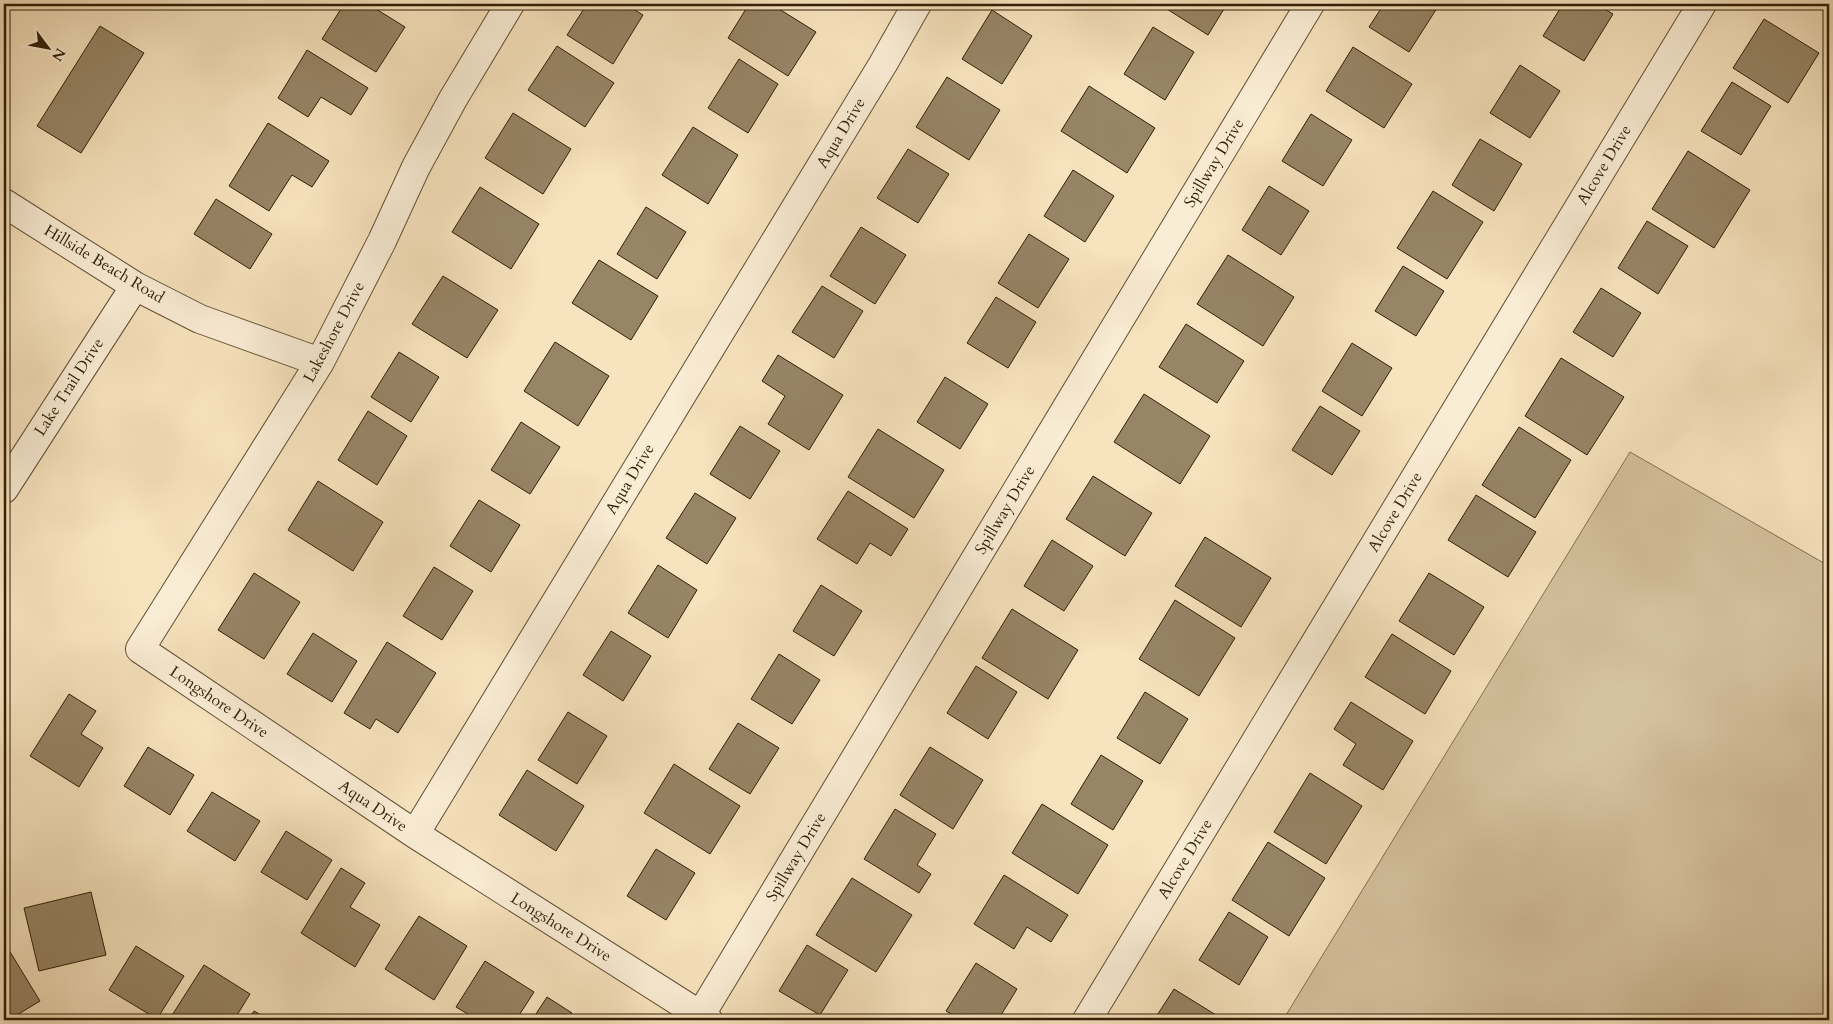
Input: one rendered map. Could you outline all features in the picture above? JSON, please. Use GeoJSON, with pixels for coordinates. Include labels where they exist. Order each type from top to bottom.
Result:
{"type":"FeatureCollection","features":[{"type":"Feature","properties":{"kind":"street","name":"Lakeshore Drive"},"geometry":{"type":"LineString","coordinates":[[140,649],[320,362],[382,241],[416,168],[453,100],[510,4]]}},
{"type":"Feature","properties":{"kind":"street","name":"Aqua Drive"},"geometry":{"type":"LineString","coordinates":[[298,755],[415,834],[883,64],[917,4]]}},
{"type":"Feature","properties":{"kind":"street","name":"Spillway Drive"},"geometry":{"type":"LineString","coordinates":[[704,1018],[1310,4]]}},
{"type":"Feature","properties":{"kind":"street","name":"Alcove Drive"},"geometry":{"type":"LineString","coordinates":[[1087,1020],[1702,4]]}},
{"type":"Feature","properties":{"kind":"street","name":"Hillside Beach Road"},"geometry":{"type":"LineString","coordinates":[[4,203],[135,286],[200,319],[320,362]]}},
{"type":"Feature","properties":{"kind":"street","name":"Lake Trail Drive"},"geometry":{"type":"LineString","coordinates":[[4,489],[135,286]]}},
{"type":"Feature","properties":{"kind":"street","name":"Longshore Drive"},"geometry":{"type":"LineString","coordinates":[[140,649],[298,755]]}},
{"type":"Feature","properties":{"kind":"street","name":"Longshore Drive"},"geometry":{"type":"LineString","coordinates":[[415,834],[704,1018]]}},
{"type":"Feature","properties":{"kind":"shaded area"},"geometry":{"type":"Polygon","coordinates":[[[1630,452],[1829,566],[1829,1020],[1283,1020],[1630,452]]]}},
{"type":"Feature","properties":{"kind":"building"},"geometry":{"type":"Polygon","coordinates":[[[344,4],[368,4],[405,27],[376,72],[322,39],[344,4]]]}},
{"type":"Feature","properties":{"kind":"building"},"geometry":{"type":"Polygon","coordinates":[[[587,4],[625,4],[643,15],[613,64],[567,35],[587,4]]]}},
{"type":"Feature","properties":{"kind":"building"},"geometry":{"type":"Polygon","coordinates":[[[749,4],[771,4],[816,32],[788,76],[728,38],[749,4]]]}},
{"type":"Feature","properties":{"kind":"building"},"geometry":{"type":"Polygon","coordinates":[[[1159,4],[1227,4],[1208,35],[1159,4]]]}},
{"type":"Feature","properties":{"kind":"building"},"geometry":{"type":"Polygon","coordinates":[[[1384,4],[1439,5],[1409,52],[1369,27],[1384,4]]]}},
{"type":"Feature","properties":{"kind":"building"},"geometry":{"type":"Polygon","coordinates":[[[1563,4],[1596,4],[1613,14],[1584,61],[1543,36],[1563,4]]]}},
{"type":"Feature","properties":{"kind":"building"},"geometry":{"type":"Polygon","coordinates":[[[992,10],[1032,36],[1002,84],[962,59],[992,10]]]}},
{"type":"Feature","properties":{"kind":"building"},"geometry":{"type":"Polygon","coordinates":[[[1764,19],[1819,53],[1788,103],[1733,68],[1764,19]]]}},
{"type":"Feature","properties":{"kind":"building"},"geometry":{"type":"Polygon","coordinates":[[[100,26],[144,53],[81,153],[37,126],[100,26]]]}},
{"type":"Feature","properties":{"kind":"building"},"geometry":{"type":"Polygon","coordinates":[[[1153,27],[1194,52],[1165,100],[1124,74],[1153,27]]]}},
{"type":"Feature","properties":{"kind":"building"},"geometry":{"type":"Polygon","coordinates":[[[557,46],[614,83],[585,127],[528,90],[557,46]]]}},
{"type":"Feature","properties":{"kind":"building"},"geometry":{"type":"Polygon","coordinates":[[[1353,47],[1412,84],[1384,128],[1326,91],[1353,47]]]}},
{"type":"Feature","properties":{"kind":"building"},"geometry":{"type":"Polygon","coordinates":[[[307,50],[368,88],[351,115],[321,97],[308,117],[278,98],[307,50]]]}},
{"type":"Feature","properties":{"kind":"building"},"geometry":{"type":"Polygon","coordinates":[[[739,59],[778,84],[748,133],[708,108],[739,59]]]}},
{"type":"Feature","properties":{"kind":"building"},"geometry":{"type":"Polygon","coordinates":[[[1520,65],[1560,91],[1530,138],[1490,113],[1520,65]]]}},
{"type":"Feature","properties":{"kind":"building"},"geometry":{"type":"Polygon","coordinates":[[[947,77],[1000,110],[969,160],[916,127],[947,77]]]}},
{"type":"Feature","properties":{"kind":"building"},"geometry":{"type":"Polygon","coordinates":[[[1732,82],[1771,106],[1741,155],[1701,131],[1732,82]]]}},
{"type":"Feature","properties":{"kind":"building"},"geometry":{"type":"Polygon","coordinates":[[[1089,86],[1155,128],[1127,173],[1061,131],[1089,86]]]}},
{"type":"Feature","properties":{"kind":"building"},"geometry":{"type":"Polygon","coordinates":[[[513,113],[571,149],[543,194],[485,158],[513,113]]]}},
{"type":"Feature","properties":{"kind":"building"},"geometry":{"type":"Polygon","coordinates":[[[1311,114],[1352,140],[1323,186],[1282,161],[1311,114]]]}},
{"type":"Feature","properties":{"kind":"building"},"geometry":{"type":"Polygon","coordinates":[[[268,123],[329,161],[312,187],[292,175],[269,211],[229,186],[268,123]]]}},
{"type":"Feature","properties":{"kind":"building"},"geometry":{"type":"Polygon","coordinates":[[[693,127],[738,155],[708,204],[662,175],[693,127]]]}},
{"type":"Feature","properties":{"kind":"building"},"geometry":{"type":"Polygon","coordinates":[[[1480,139],[1522,164],[1494,211],[1452,185],[1480,139]]]}},
{"type":"Feature","properties":{"kind":"building"},"geometry":{"type":"Polygon","coordinates":[[[908,149],[949,174],[918,223],[877,198],[908,149]]]}},
{"type":"Feature","properties":{"kind":"building"},"geometry":{"type":"Polygon","coordinates":[[[1688,151],[1750,190],[1714,248],[1652,209],[1688,151]]]}},
{"type":"Feature","properties":{"kind":"building"},"geometry":{"type":"Polygon","coordinates":[[[1073,170],[1114,196],[1085,242],[1044,216],[1073,170]]]}},
{"type":"Feature","properties":{"kind":"building"},"geometry":{"type":"Polygon","coordinates":[[[1269,186],[1309,211],[1281,255],[1242,230],[1269,186]]]}},
{"type":"Feature","properties":{"kind":"building"},"geometry":{"type":"Polygon","coordinates":[[[480,187],[539,224],[511,269],[452,232],[480,187]]]}},
{"type":"Feature","properties":{"kind":"building"},"geometry":{"type":"Polygon","coordinates":[[[1433,191],[1483,222],[1447,279],[1397,248],[1433,191]]]}},
{"type":"Feature","properties":{"kind":"building"},"geometry":{"type":"Polygon","coordinates":[[[216,199],[272,234],[250,269],[194,234],[216,199]]]}},
{"type":"Feature","properties":{"kind":"building"},"geometry":{"type":"Polygon","coordinates":[[[646,207],[686,232],[657,279],[617,254],[646,207]]]}},
{"type":"Feature","properties":{"kind":"building"},"geometry":{"type":"Polygon","coordinates":[[[1647,221],[1688,246],[1658,294],[1618,268],[1647,221]]]}},
{"type":"Feature","properties":{"kind":"building"},"geometry":{"type":"Polygon","coordinates":[[[861,227],[906,255],[875,304],[830,276],[861,227]]]}},
{"type":"Feature","properties":{"kind":"building"},"geometry":{"type":"Polygon","coordinates":[[[1029,234],[1069,259],[1038,308],[998,283],[1029,234]]]}},
{"type":"Feature","properties":{"kind":"building"},"geometry":{"type":"Polygon","coordinates":[[[1228,255],[1294,297],[1263,346],[1197,304],[1228,255]]]}},
{"type":"Feature","properties":{"kind":"building"},"geometry":{"type":"Polygon","coordinates":[[[599,260],[658,296],[631,340],[572,303],[599,260]]]}},
{"type":"Feature","properties":{"kind":"building"},"geometry":{"type":"Polygon","coordinates":[[[1403,266],[1444,291],[1416,336],[1375,311],[1403,266]]]}},
{"type":"Feature","properties":{"kind":"building"},"geometry":{"type":"Polygon","coordinates":[[[443,276],[498,310],[467,358],[412,324],[443,276]]]}},
{"type":"Feature","properties":{"kind":"building"},"geometry":{"type":"Polygon","coordinates":[[[822,286],[863,311],[834,358],[792,332],[822,286]]]}},
{"type":"Feature","properties":{"kind":"building"},"geometry":{"type":"Polygon","coordinates":[[[1601,288],[1641,313],[1613,357],[1573,332],[1601,288]]]}},
{"type":"Feature","properties":{"kind":"building"},"geometry":{"type":"Polygon","coordinates":[[[996,297],[1036,322],[1008,368],[967,343],[996,297]]]}},
{"type":"Feature","properties":{"kind":"building"},"geometry":{"type":"Polygon","coordinates":[[[1186,324],[1244,361],[1217,403],[1159,367],[1186,324]]]}},
{"type":"Feature","properties":{"kind":"building"},"geometry":{"type":"Polygon","coordinates":[[[555,342],[609,376],[578,426],[524,391],[555,342]]]}},
{"type":"Feature","properties":{"kind":"building"},"geometry":{"type":"Polygon","coordinates":[[[1352,343],[1392,368],[1362,416],[1322,391],[1352,343]]]}},
{"type":"Feature","properties":{"kind":"building"},"geometry":{"type":"Polygon","coordinates":[[[399,352],[439,377],[411,422],[371,397],[399,352]]]}},
{"type":"Feature","properties":{"kind":"building"},"geometry":{"type":"Polygon","coordinates":[[[778,355],[843,395],[809,450],[768,424],[785,396],[762,381],[778,355]]]}},
{"type":"Feature","properties":{"kind":"building"},"geometry":{"type":"Polygon","coordinates":[[[1561,358],[1624,397],[1587,455],[1525,416],[1561,358]]]}},
{"type":"Feature","properties":{"kind":"building"},"geometry":{"type":"Polygon","coordinates":[[[945,377],[988,404],[960,449],[917,422],[945,377]]]}},
{"type":"Feature","properties":{"kind":"building"},"geometry":{"type":"Polygon","coordinates":[[[1144,394],[1210,436],[1180,484],[1114,442],[1144,394]]]}},
{"type":"Feature","properties":{"kind":"building"},"geometry":{"type":"Polygon","coordinates":[[[1320,406],[1360,431],[1332,475],[1292,450],[1320,406]]]}},
{"type":"Feature","properties":{"kind":"building"},"geometry":{"type":"Polygon","coordinates":[[[368,411],[407,436],[377,485],[338,460],[368,411]]]}},
{"type":"Feature","properties":{"kind":"building"},"geometry":{"type":"Polygon","coordinates":[[[521,422],[560,447],[530,494],[491,470],[521,422]]]}},
{"type":"Feature","properties":{"kind":"building"},"geometry":{"type":"Polygon","coordinates":[[[740,426],[780,451],[750,499],[710,474],[740,426]]]}},
{"type":"Feature","properties":{"kind":"building"},"geometry":{"type":"Polygon","coordinates":[[[1519,427],[1571,460],[1535,518],[1482,485],[1519,427]]]}},
{"type":"Feature","properties":{"kind":"building"},"geometry":{"type":"Polygon","coordinates":[[[878,429],[944,470],[914,518],[848,477],[878,429]]]}},
{"type":"Feature","properties":{"kind":"building"},"geometry":{"type":"Polygon","coordinates":[[[1093,476],[1152,513],[1125,556],[1066,519],[1093,476]]]}},
{"type":"Feature","properties":{"kind":"building"},"geometry":{"type":"Polygon","coordinates":[[[318,481],[383,522],[353,571],[288,530],[318,481]]]}},
{"type":"Feature","properties":{"kind":"building"},"geometry":{"type":"Polygon","coordinates":[[[848,491],[908,529],[891,556],[870,543],[857,564],[817,539],[848,491]]]}},
{"type":"Feature","properties":{"kind":"building"},"geometry":{"type":"Polygon","coordinates":[[[695,493],[736,518],[707,564],[666,538],[695,493]]]}},
{"type":"Feature","properties":{"kind":"building"},"geometry":{"type":"Polygon","coordinates":[[[1476,495],[1536,532],[1508,577],[1448,540],[1476,495]]]}},
{"type":"Feature","properties":{"kind":"building"},"geometry":{"type":"Polygon","coordinates":[[[479,500],[520,525],[491,572],[450,546],[479,500]]]}},
{"type":"Feature","properties":{"kind":"building"},"geometry":{"type":"Polygon","coordinates":[[[1205,537],[1271,578],[1241,627],[1175,586],[1205,537]]]}},
{"type":"Feature","properties":{"kind":"building"},"geometry":{"type":"Polygon","coordinates":[[[1052,540],[1093,566],[1064,611],[1024,586],[1052,540]]]}},
{"type":"Feature","properties":{"kind":"building"},"geometry":{"type":"Polygon","coordinates":[[[658,565],[697,590],[668,638],[628,613],[658,565]]]}},
{"type":"Feature","properties":{"kind":"building"},"geometry":{"type":"Polygon","coordinates":[[[434,567],[473,591],[442,640],[403,616],[434,567]]]}},
{"type":"Feature","properties":{"kind":"building"},"geometry":{"type":"Polygon","coordinates":[[[254,573],[300,602],[264,659],[218,630],[254,573]]]}},
{"type":"Feature","properties":{"kind":"building"},"geometry":{"type":"Polygon","coordinates":[[[1429,573],[1484,607],[1454,655],[1399,621],[1429,573]]]}},
{"type":"Feature","properties":{"kind":"building"},"geometry":{"type":"Polygon","coordinates":[[[821,585],[862,611],[834,656],[793,631],[821,585]]]}},
{"type":"Feature","properties":{"kind":"building"},"geometry":{"type":"Polygon","coordinates":[[[1175,600],[1235,638],[1199,696],[1139,659],[1175,600]]]}},
{"type":"Feature","properties":{"kind":"building"},"geometry":{"type":"Polygon","coordinates":[[[1012,609],[1078,650],[1048,699],[982,658],[1012,609]]]}},
{"type":"Feature","properties":{"kind":"building"},"geometry":{"type":"Polygon","coordinates":[[[611,631],[651,656],[623,701],[583,675],[611,631]]]}},
{"type":"Feature","properties":{"kind":"building"},"geometry":{"type":"Polygon","coordinates":[[[313,633],[357,661],[332,702],[287,674],[313,633]]]}},
{"type":"Feature","properties":{"kind":"building"},"geometry":{"type":"Polygon","coordinates":[[[1392,634],[1451,671],[1425,714],[1365,677],[1392,634]]]}},
{"type":"Feature","properties":{"kind":"building"},"geometry":{"type":"Polygon","coordinates":[[[387,642],[436,673],[398,733],[376,719],[370,729],[344,713],[387,642]]]}},
{"type":"Feature","properties":{"kind":"building"},"geometry":{"type":"Polygon","coordinates":[[[779,654],[820,680],[792,724],[751,699],[779,654]]]}},
{"type":"Feature","properties":{"kind":"building"},"geometry":{"type":"Polygon","coordinates":[[[976,666],[1017,692],[988,739],[947,713],[976,666]]]}},
{"type":"Feature","properties":{"kind":"building"},"geometry":{"type":"Polygon","coordinates":[[[1145,692],[1188,719],[1160,764],[1117,738],[1145,692]]]}},
{"type":"Feature","properties":{"kind":"building"},"geometry":{"type":"Polygon","coordinates":[[[69,694],[96,711],[81,734],[103,748],[79,787],[30,756],[69,694]]]}},
{"type":"Feature","properties":{"kind":"building"},"geometry":{"type":"Polygon","coordinates":[[[1351,702],[1413,741],[1383,790],[1343,765],[1356,744],[1334,729],[1351,702]]]}},
{"type":"Feature","properties":{"kind":"building"},"geometry":{"type":"Polygon","coordinates":[[[568,712],[607,736],[577,784],[538,760],[568,712]]]}},
{"type":"Feature","properties":{"kind":"building"},"geometry":{"type":"Polygon","coordinates":[[[738,723],[779,748],[750,794],[709,769],[738,723]]]}},
{"type":"Feature","properties":{"kind":"building"},"geometry":{"type":"Polygon","coordinates":[[[148,747],[194,775],[170,815],[124,786],[148,747]]]}},
{"type":"Feature","properties":{"kind":"building"},"geometry":{"type":"Polygon","coordinates":[[[930,747],[983,780],[953,829],[900,795],[930,747]]]}},
{"type":"Feature","properties":{"kind":"building"},"geometry":{"type":"Polygon","coordinates":[[[1101,755],[1143,781],[1113,830],[1071,804],[1101,755]]]}},
{"type":"Feature","properties":{"kind":"building"},"geometry":{"type":"Polygon","coordinates":[[[674,764],[740,806],[710,854],[644,813],[674,764]]]}},
{"type":"Feature","properties":{"kind":"building"},"geometry":{"type":"Polygon","coordinates":[[[527,770],[584,806],[556,851],[499,815],[527,770]]]}},
{"type":"Feature","properties":{"kind":"building"},"geometry":{"type":"Polygon","coordinates":[[[1310,773],[1362,806],[1326,864],[1274,832],[1310,773]]]}},
{"type":"Feature","properties":{"kind":"building"},"geometry":{"type":"Polygon","coordinates":[[[212,792],[260,821],[235,861],[187,831],[212,792]]]}},
{"type":"Feature","properties":{"kind":"building"},"geometry":{"type":"Polygon","coordinates":[[[1042,804],[1108,845],[1078,894],[1012,853],[1042,804]]]}},
{"type":"Feature","properties":{"kind":"building"},"geometry":{"type":"Polygon","coordinates":[[[895,809],[936,834],[917,865],[931,874],[919,893],[864,859],[895,809]]]}},
{"type":"Feature","properties":{"kind":"building"},"geometry":{"type":"Polygon","coordinates":[[[286,831],[332,860],[307,900],[261,872],[286,831]]]}},
{"type":"Feature","properties":{"kind":"building"},"geometry":{"type":"Polygon","coordinates":[[[1268,842],[1325,878],[1289,936],[1232,900],[1268,842]]]}},
{"type":"Feature","properties":{"kind":"building"},"geometry":{"type":"Polygon","coordinates":[[[656,849],[695,873],[666,920],[627,896],[656,849]]]}},
{"type":"Feature","properties":{"kind":"building"},"geometry":{"type":"Polygon","coordinates":[[[341,868],[365,883],[350,907],[380,925],[355,967],[301,933],[341,868]]]}},
{"type":"Feature","properties":{"kind":"building"},"geometry":{"type":"Polygon","coordinates":[[[1004,875],[1068,915],[1051,942],[1027,927],[1014,949],[974,924],[1004,875]]]}},
{"type":"Feature","properties":{"kind":"building"},"geometry":{"type":"Polygon","coordinates":[[[852,878],[912,915],[876,972],[816,935],[852,878]]]}},
{"type":"Feature","properties":{"kind":"building"},"geometry":{"type":"Polygon","coordinates":[[[91,892],[106,955],[39,971],[24,908],[91,892]]]}},
{"type":"Feature","properties":{"kind":"building"},"geometry":{"type":"Polygon","coordinates":[[[1229,912],[1268,937],[1239,985],[1199,960],[1229,912]]]}},
{"type":"Feature","properties":{"kind":"building"},"geometry":{"type":"Polygon","coordinates":[[[419,916],[467,946],[434,1000],[385,969],[419,916]]]}},
{"type":"Feature","properties":{"kind":"building"},"geometry":{"type":"Polygon","coordinates":[[[4,942],[40,1001],[12,1018],[4,1004],[4,942]]]}},
{"type":"Feature","properties":{"kind":"building"},"geometry":{"type":"Polygon","coordinates":[[[807,945],[848,970],[820,1015],[779,991],[807,945]]]}},
{"type":"Feature","properties":{"kind":"building"},"geometry":{"type":"Polygon","coordinates":[[[136,946],[184,976],[157,1019],[109,990],[136,946]]]}},
{"type":"Feature","properties":{"kind":"building"},"geometry":{"type":"Polygon","coordinates":[[[485,961],[534,992],[516,1020],[478,1020],[456,1007],[485,961]]]}},
{"type":"Feature","properties":{"kind":"building"},"geometry":{"type":"Polygon","coordinates":[[[976,963],[1017,989],[998,1020],[961,1020],[946,1011],[976,963]]]}},
{"type":"Feature","properties":{"kind":"building"},"geometry":{"type":"Polygon","coordinates":[[[204,965],[250,994],[234,1020],[169,1020],[204,965]]]}},
{"type":"Feature","properties":{"kind":"building"},"geometry":{"type":"Polygon","coordinates":[[[1174,989],[1216,1015],[1213,1020],[1154,1020],[1174,989]]]}},
{"type":"Feature","properties":{"kind":"building"},"geometry":{"type":"Polygon","coordinates":[[[547,997],[572,1013],[567,1020],[532,1020],[547,997]]]}},
{"type":"Feature","properties":{"kind":"building"},"geometry":{"type":"Polygon","coordinates":[[[254,1011],[270,1020],[248,1020],[254,1011]]]}}]}
